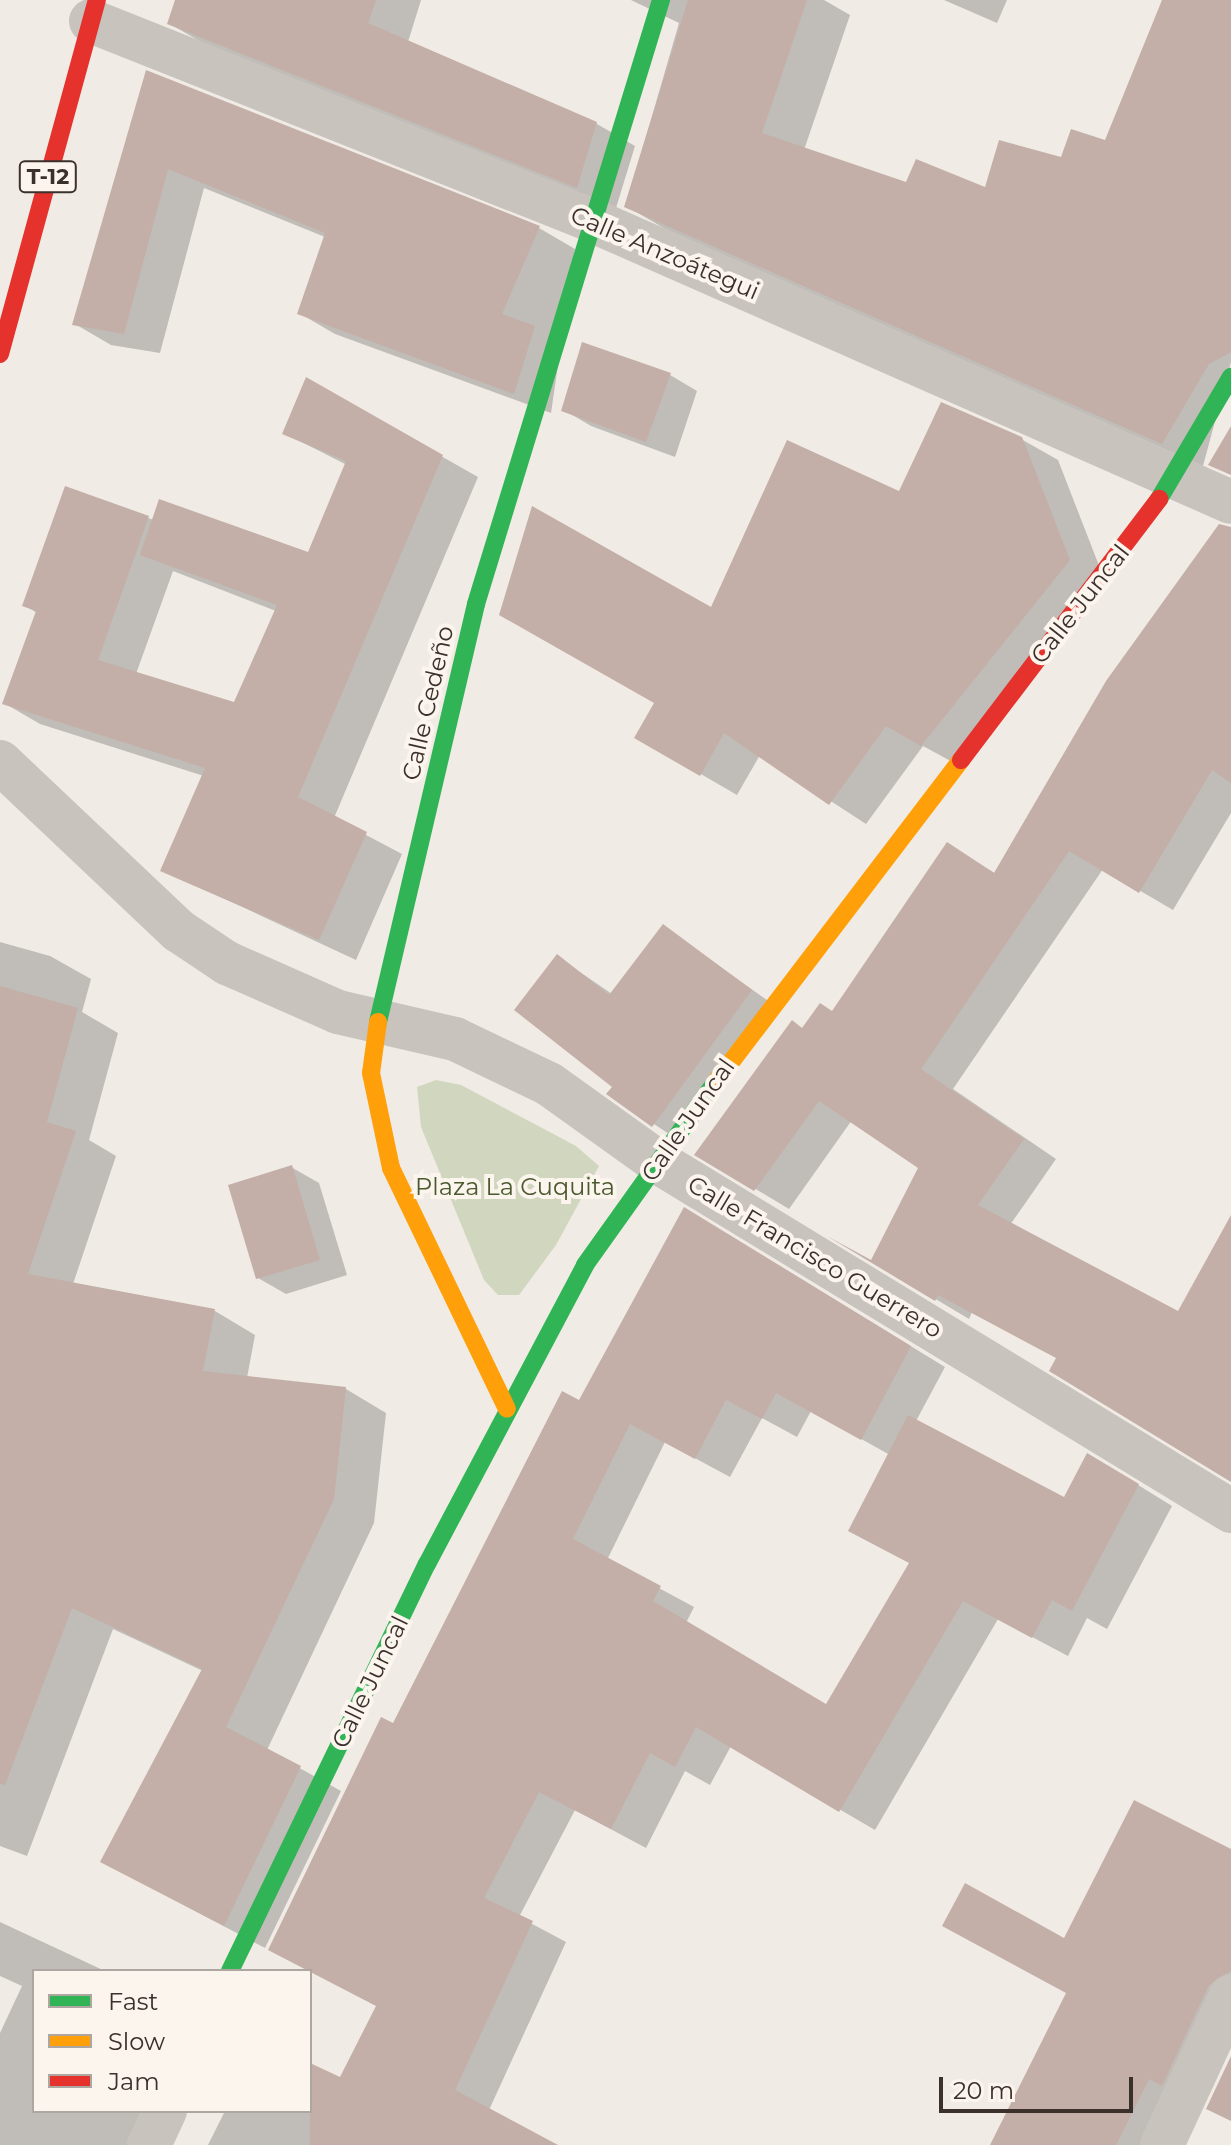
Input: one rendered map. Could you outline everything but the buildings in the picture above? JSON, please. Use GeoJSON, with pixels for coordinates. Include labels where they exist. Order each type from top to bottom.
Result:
{"type":"FeatureCollection","features":[{"type":"Feature","properties":{"kind":"main road","name":"Calle Cedeño"},"geometry":{"type":"LineString","coordinates":[[507,1409],[408,1207],[382,1141],[371,1073],[378,1021],[476,604],[591,220],[661,0]]}},
{"type":"Feature","properties":{"kind":"main road","name":"T-12"},"geometry":{"type":"LineString","coordinates":[[0,354],[94,10]]}},
{"type":"Feature","properties":{"kind":"main road","name":"Calle Juncal"},"geometry":{"type":"LineString","coordinates":[[231,1969],[507,1409],[585,1265],[658,1162],[1173,476],[1231,377]]}},
{"type":"Feature","properties":{"kind":"street","name":"Calle Anzoátegui"},"geometry":{"type":"LineString","coordinates":[[94,10],[591,220],[1231,502]]}},
{"type":"Feature","properties":{"kind":"street","name":"Calle Francisco Guerrero"},"geometry":{"type":"LineString","coordinates":[[0,762],[179,931],[278,988],[338,1012],[455,1039],[549,1084],[658,1162],[1231,1511]]}},
{"type":"Feature","properties":{"kind":"street"},"geometry":{"type":"LineString","coordinates":[[1162,2145],[1231,1996]]}},
{"type":"Feature","properties":{"kind":"street"},"geometry":{"type":"LineString","coordinates":[[149,2145],[164,2113]]}},
{"type":"Feature","properties":{"kind":"green space","name":"Plaza La Cuquita"},"geometry":{"type":"Polygon","coordinates":[[[436,1080],[461,1085],[576,1146],[599,1166],[556,1245],[519,1295],[498,1295],[484,1280],[421,1127],[417,1087],[436,1080]]]}},
{"type":"Feature","properties":{"kind":"traffic: fast"},"geometry":{"type":"LineString","coordinates":[[378,1022],[476,604],[661,0]]}},
{"type":"Feature","properties":{"kind":"traffic: fast"},"geometry":{"type":"LineString","coordinates":[[1159,499],[1231,377]]}},
{"type":"Feature","properties":{"kind":"traffic: fast"},"geometry":{"type":"LineString","coordinates":[[231,1969],[427,1564],[585,1265],[715,1083]]}},
{"type":"Feature","properties":{"kind":"traffic: slow"},"geometry":{"type":"LineString","coordinates":[[715,1083],[961,760]]}},
{"type":"Feature","properties":{"kind":"traffic: slow"},"geometry":{"type":"LineString","coordinates":[[378,1022],[371,1073],[391,1168],[507,1409]]}},
{"type":"Feature","properties":{"kind":"traffic: jam"},"geometry":{"type":"LineString","coordinates":[[0,354],[97,0]]}},
{"type":"Feature","properties":{"kind":"traffic: jam"},"geometry":{"type":"LineString","coordinates":[[961,760],[1159,499]]}}]}
